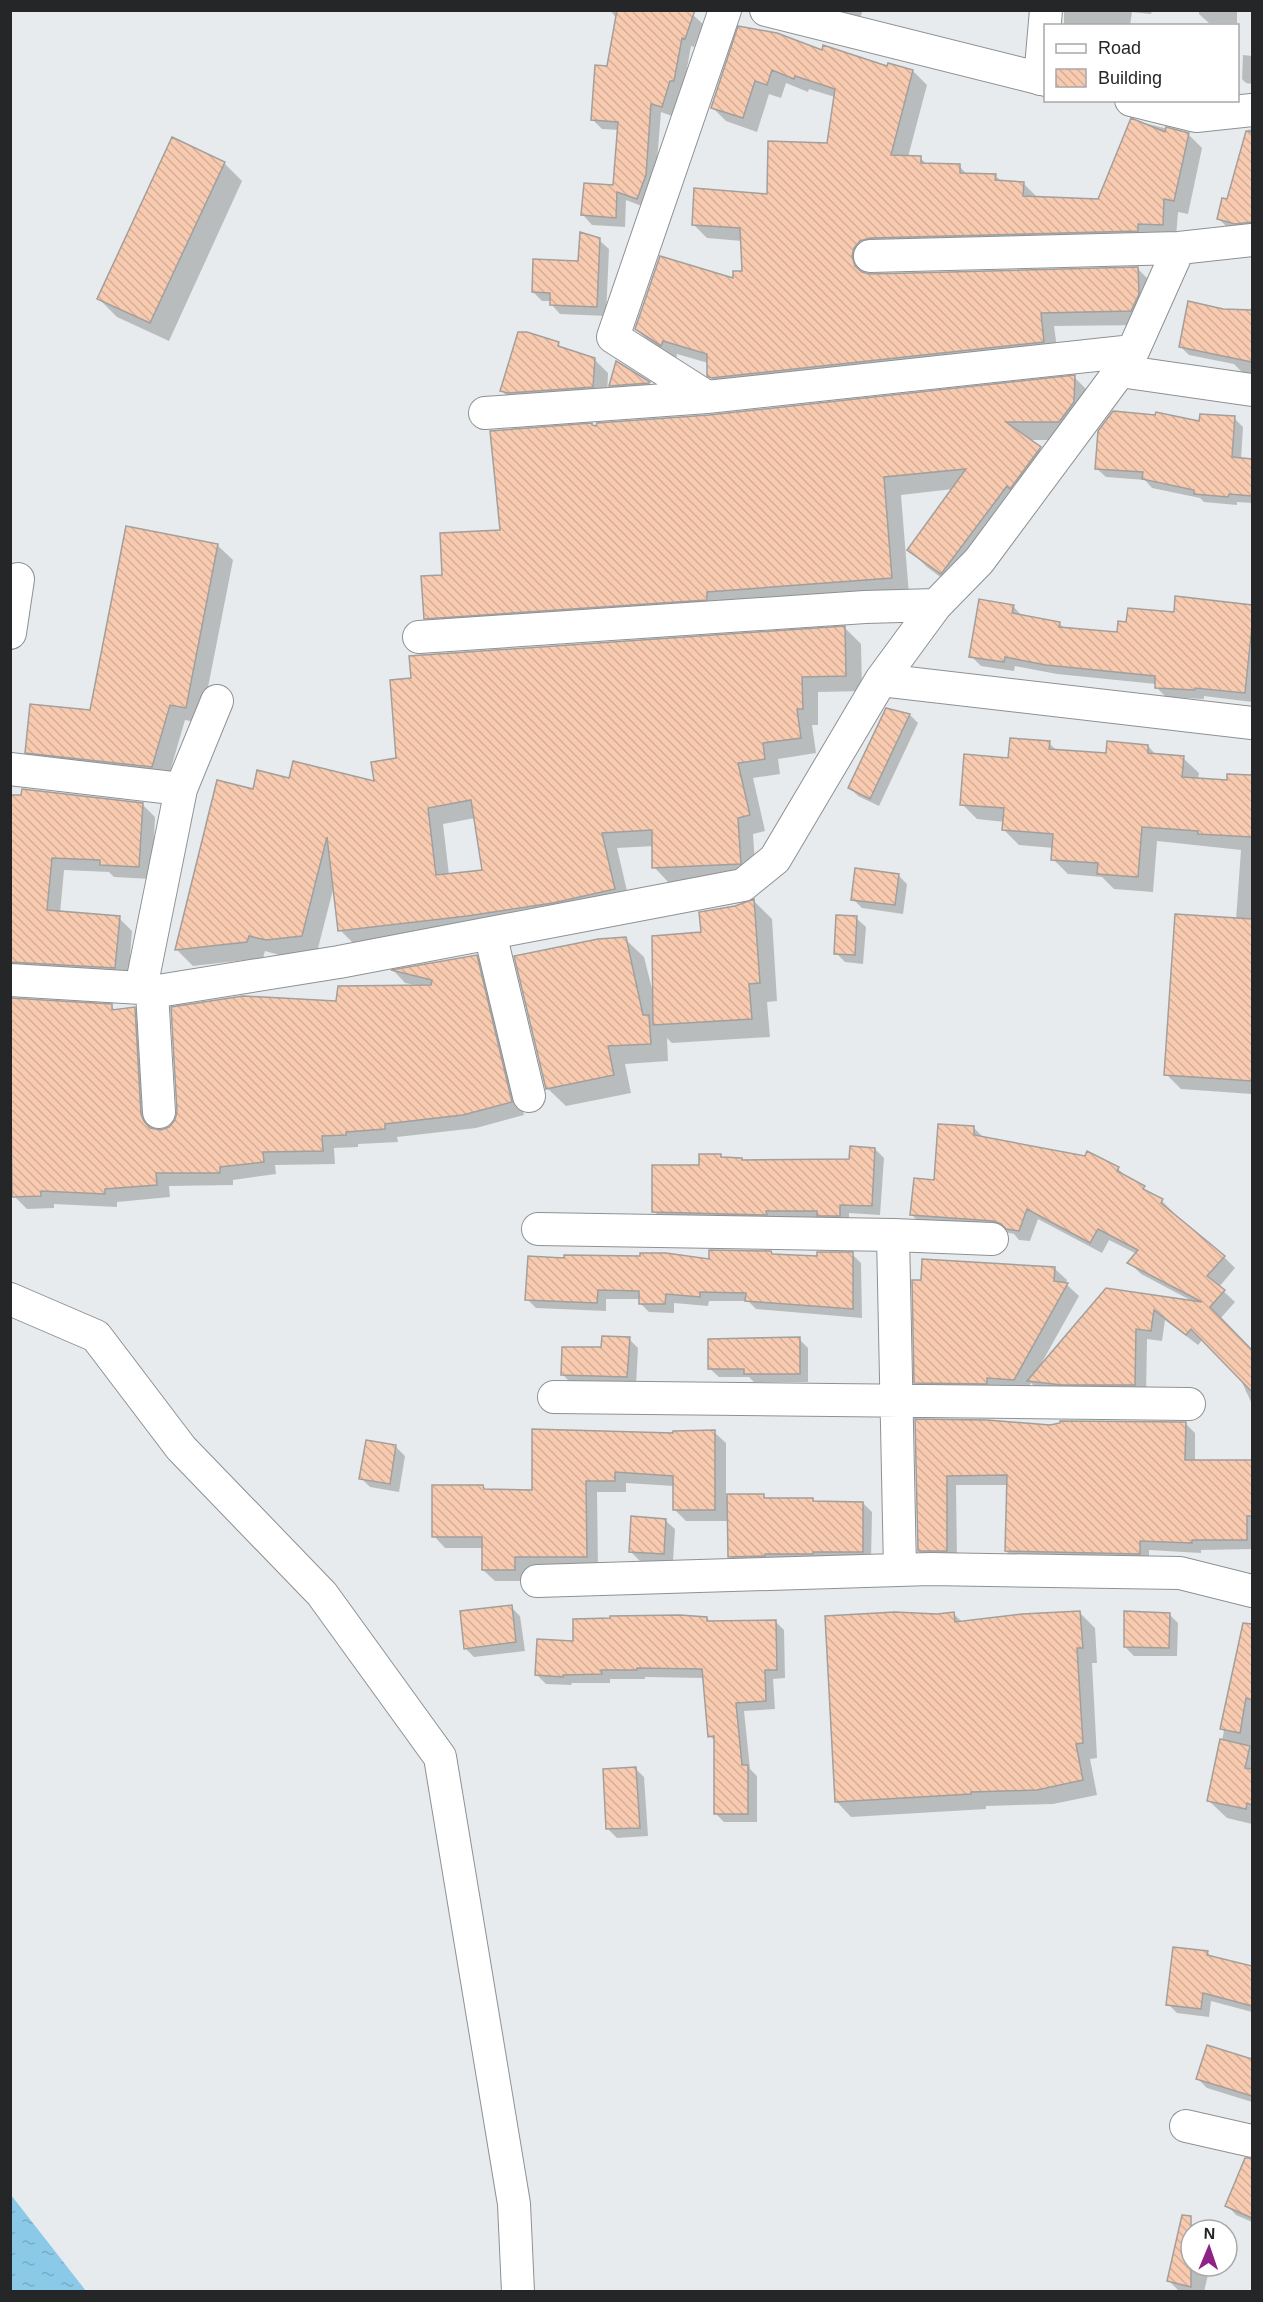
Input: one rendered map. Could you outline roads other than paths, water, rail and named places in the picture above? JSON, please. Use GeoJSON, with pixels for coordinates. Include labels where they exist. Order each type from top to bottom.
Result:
{"type":"FeatureCollection","features":[{"type":"Feature","properties":{"kind":"street"},"geometry":{"type":"LineString","coordinates":[[707,397],[613,337],[725,10]]}},
{"type":"Feature","properties":{"kind":"street"},"geometry":{"type":"LineString","coordinates":[[766,10],[1043,79],[1044,56]]}},
{"type":"Feature","properties":{"kind":"street"},"geometry":{"type":"LineString","coordinates":[[1139,102],[1196,116],[1252,110]]}},
{"type":"Feature","properties":{"kind":"street"},"geometry":{"type":"LineString","coordinates":[[870,256],[1179,248],[1252,240]]}},
{"type":"Feature","properties":{"kind":"street"},"geometry":{"type":"LineString","coordinates":[[10,980],[147,990],[339,962],[743,885],[775,859],[795,829],[881,680],[936,605],[979,561],[1126,361],[1179,248]]}},
{"type":"Feature","properties":{"kind":"street"},"geometry":{"type":"LineString","coordinates":[[485,413],[707,397],[1126,361],[1252,390]]}},
{"type":"Feature","properties":{"kind":"street"},"geometry":{"type":"LineString","coordinates":[[10,633],[18,579]]}},
{"type":"Feature","properties":{"kind":"street"},"geometry":{"type":"LineString","coordinates":[[419,638],[876,606],[936,605]]}},
{"type":"Feature","properties":{"kind":"street"},"geometry":{"type":"LineString","coordinates":[[881,680],[1252,723]]}},
{"type":"Feature","properties":{"kind":"street"},"geometry":{"type":"LineString","coordinates":[[159,1112],[147,990],[181,789],[217,701]]}},
{"type":"Feature","properties":{"kind":"street"},"geometry":{"type":"LineString","coordinates":[[10,769],[181,789]]}},
{"type":"Feature","properties":{"kind":"street"},"geometry":{"type":"LineString","coordinates":[[490,933],[529,1096]]}},
{"type":"Feature","properties":{"kind":"street"},"geometry":{"type":"LineString","coordinates":[[538,1229],[893,1234],[992,1239]]}},
{"type":"Feature","properties":{"kind":"street"},"geometry":{"type":"LineString","coordinates":[[893,1234],[900,1569]]}},
{"type":"Feature","properties":{"kind":"street"},"geometry":{"type":"LineString","coordinates":[[10,1299],[96,1336],[182,1448],[322,1594],[440,1757],[514,2204],[518,2292]]}},
{"type":"Feature","properties":{"kind":"street"},"geometry":{"type":"LineString","coordinates":[[554,1397],[1189,1404]]}},
{"type":"Feature","properties":{"kind":"street"},"geometry":{"type":"LineString","coordinates":[[537,1581],[900,1569],[1180,1573],[1252,1591]]}},
{"type":"Feature","properties":{"kind":"street"},"geometry":{"type":"LineString","coordinates":[[1186,2126],[1252,2141]]}},
{"type":"Feature","properties":{"kind":"water"},"geometry":{"type":"Polygon","coordinates":[[[11,2195],[86,2291],[11,2291],[11,2195]]]}}]}
